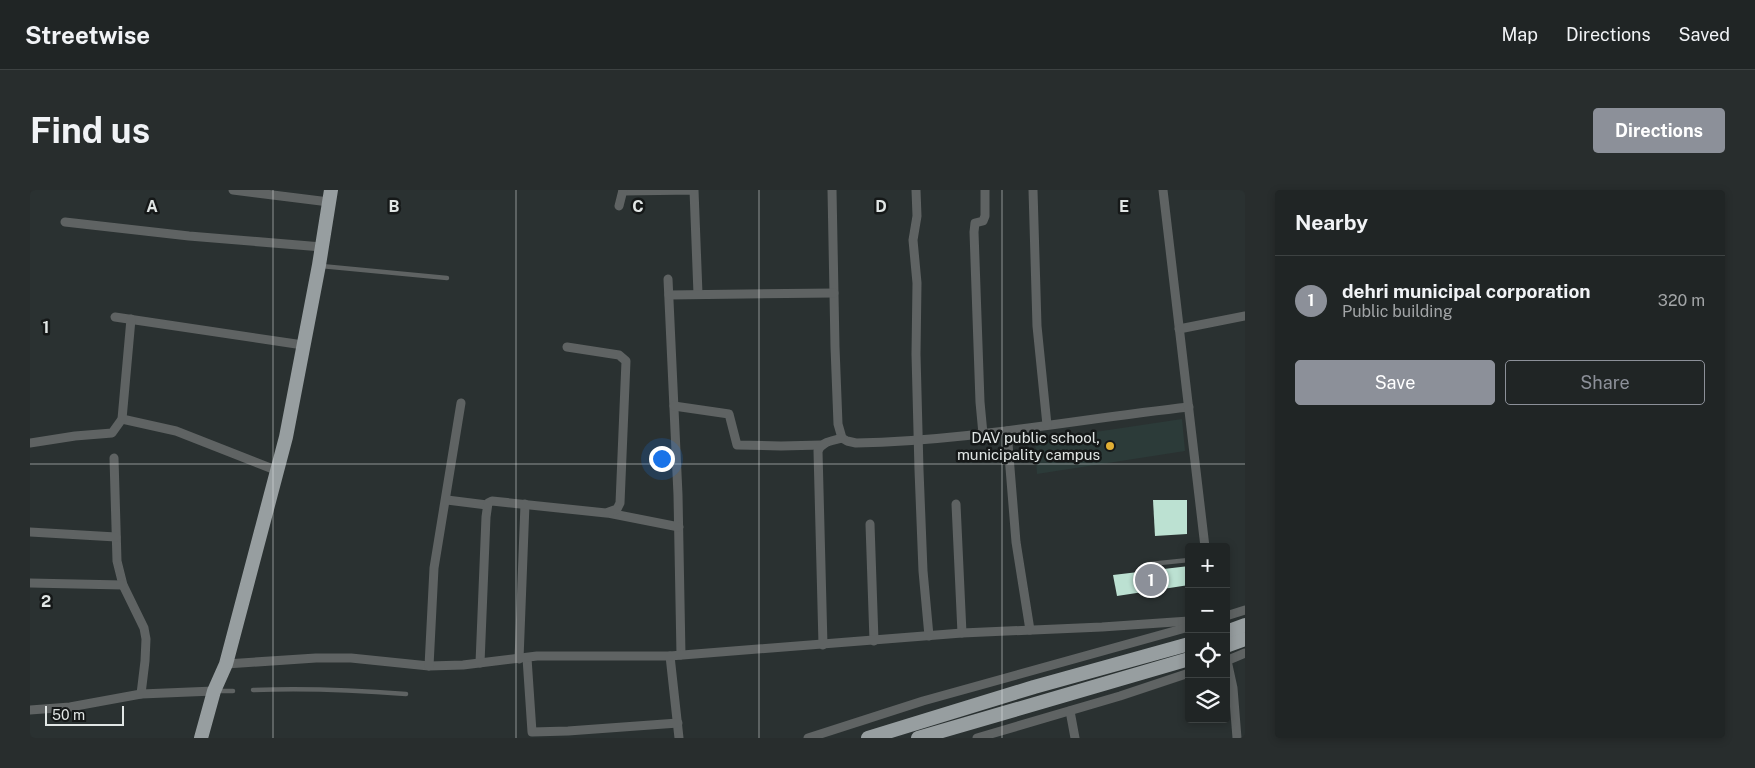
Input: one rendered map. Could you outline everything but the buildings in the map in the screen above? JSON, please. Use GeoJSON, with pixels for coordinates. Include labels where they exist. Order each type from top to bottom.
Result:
{"type":"FeatureCollection","features":[{"type":"Feature","properties":{"kind":"highway"},"geometry":{"type":"LineString","coordinates":[[201,738],[214,691],[226,664],[278,471],[304,345],[330,196]]}},
{"type":"Feature","properties":{"kind":"highway"},"geometry":{"type":"LineString","coordinates":[[1230,631],[1245,626]]}},
{"type":"Feature","properties":{"kind":"highway"},"geometry":{"type":"LineString","coordinates":[[1230,653],[1245,639]]}},
{"type":"Feature","properties":{"kind":"highway"},"geometry":{"type":"LineString","coordinates":[[868,738],[1185,645]]}},
{"type":"Feature","properties":{"kind":"highway"},"geometry":{"type":"LineString","coordinates":[[918,738],[1185,660]]}},
{"type":"Feature","properties":{"kind":"street"},"geometry":{"type":"LineString","coordinates":[[233,190],[330,196]]}},
{"type":"Feature","properties":{"kind":"street"},"geometry":{"type":"LineString","coordinates":[[619,206],[623,190],[694,190],[698,294]]}},
{"type":"Feature","properties":{"kind":"street"},"geometry":{"type":"LineString","coordinates":[[832,190],[838,424],[842,438],[847,442],[919,440],[983,434],[1189,407]]}},
{"type":"Feature","properties":{"kind":"street"},"geometry":{"type":"LineString","coordinates":[[916,190],[918,216],[913,240],[917,283],[916,354],[921,538],[929,636]]}},
{"type":"Feature","properties":{"kind":"street"},"geometry":{"type":"LineString","coordinates":[[983,434],[980,402],[974,232],[975,223],[983,221],[985,216],[985,190]]}},
{"type":"Feature","properties":{"kind":"street"},"geometry":{"type":"LineString","coordinates":[[1033,190],[1037,326],[1047,425]]}},
{"type":"Feature","properties":{"kind":"street"},"geometry":{"type":"LineString","coordinates":[[1163,190],[1205,543]]}},
{"type":"Feature","properties":{"kind":"street"},"geometry":{"type":"LineString","coordinates":[[65,222],[189,236],[322,247]]}},
{"type":"Feature","properties":{"kind":"street"},"geometry":{"type":"LineString","coordinates":[[668,279],[679,527],[681,655]]}},
{"type":"Feature","properties":{"kind":"street"},"geometry":{"type":"LineString","coordinates":[[669,295],[834,293]]}},
{"type":"Feature","properties":{"kind":"street"},"geometry":{"type":"LineString","coordinates":[[115,316],[304,345]]}},
{"type":"Feature","properties":{"kind":"street"},"geometry":{"type":"LineString","coordinates":[[1179,329],[1245,316]]}},
{"type":"Feature","properties":{"kind":"street"},"geometry":{"type":"LineString","coordinates":[[30,443],[75,436],[112,433],[122,420],[130,319]]}},
{"type":"Feature","properties":{"kind":"street"},"geometry":{"type":"LineString","coordinates":[[567,347],[619,355],[626,361],[621,496],[617,509],[606,513]]}},
{"type":"Feature","properties":{"kind":"street"},"geometry":{"type":"LineString","coordinates":[[429,666],[434,568],[447,500],[461,403]]}},
{"type":"Feature","properties":{"kind":"street"},"geometry":{"type":"LineString","coordinates":[[674,406],[729,414],[737,445],[822,445],[842,438]]}},
{"type":"Feature","properties":{"kind":"street"},"geometry":{"type":"LineString","coordinates":[[122,420],[176,430],[278,471]]}},
{"type":"Feature","properties":{"kind":"street"},"geometry":{"type":"LineString","coordinates":[[1007,431],[1016,542],[1030,630]]}},
{"type":"Feature","properties":{"kind":"street"},"geometry":{"type":"LineString","coordinates":[[822,445],[818,451],[824,645]]}},
{"type":"Feature","properties":{"kind":"street"},"geometry":{"type":"LineString","coordinates":[[114,458],[117,561],[123,585],[140,618],[145,634],[145,660],[141,694]]}},
{"type":"Feature","properties":{"kind":"street"},"geometry":{"type":"LineString","coordinates":[[447,500],[488,505]]}},
{"type":"Feature","properties":{"kind":"street"},"geometry":{"type":"LineString","coordinates":[[480,663],[488,505],[492,501],[606,513],[679,527]]}},
{"type":"Feature","properties":{"kind":"street"},"geometry":{"type":"LineString","coordinates":[[525,504],[523,658],[532,732],[678,723]]}},
{"type":"Feature","properties":{"kind":"street"},"geometry":{"type":"LineString","coordinates":[[956,504],[962,633]]}},
{"type":"Feature","properties":{"kind":"street"},"geometry":{"type":"LineString","coordinates":[[870,524],[874,640]]}},
{"type":"Feature","properties":{"kind":"street"},"geometry":{"type":"LineString","coordinates":[[30,532],[116,537]]}},
{"type":"Feature","properties":{"kind":"street"},"geometry":{"type":"LineString","coordinates":[[30,583],[123,585]]}},
{"type":"Feature","properties":{"kind":"street"},"geometry":{"type":"LineString","coordinates":[[1230,615],[1245,610]]}},
{"type":"Feature","properties":{"kind":"street"},"geometry":{"type":"LineString","coordinates":[[226,664],[352,658],[429,666],[583,655],[670,656],[962,633],[1185,621]]}},
{"type":"Feature","properties":{"kind":"street"},"geometry":{"type":"LineString","coordinates":[[808,738],[923,701],[1185,629]]}},
{"type":"Feature","properties":{"kind":"street"},"geometry":{"type":"LineString","coordinates":[[1230,656],[1245,653]]}},
{"type":"Feature","properties":{"kind":"street"},"geometry":{"type":"LineString","coordinates":[[670,656],[679,738]]}},
{"type":"Feature","properties":{"kind":"street"},"geometry":{"type":"LineString","coordinates":[[1230,672],[1237,738]]}},
{"type":"Feature","properties":{"kind":"street"},"geometry":{"type":"LineString","coordinates":[[977,738],[1120,696],[1185,674]]}},
{"type":"Feature","properties":{"kind":"street"},"geometry":{"type":"LineString","coordinates":[[30,710],[70,706],[141,694],[214,691]]}},
{"type":"Feature","properties":{"kind":"street"},"geometry":{"type":"LineString","coordinates":[[1070,711],[1075,738]]}},
{"type":"Feature","properties":{"kind":"lane"},"geometry":{"type":"LineString","coordinates":[[319,265],[447,278]]}},
{"type":"Feature","properties":{"kind":"lane"},"geometry":{"type":"LineString","coordinates":[[1150,564],[1185,560]]}},
{"type":"Feature","properties":{"kind":"lane"},"geometry":{"type":"LineString","coordinates":[[253,690],[290,688],[341,689],[406,694]]}},
{"type":"Feature","properties":{"kind":"lane"},"geometry":{"type":"LineString","coordinates":[[214,691],[233,691]]}},
{"type":"Feature","properties":{"kind":"shaded area","name":"DAV public school, municipality campus"},"geometry":{"type":"Polygon","coordinates":[[[1182,419],[1185,451],[1037,474],[1035,441],[1182,419]]]}},
{"type":"Feature","properties":{"kind":"place","name":"DAV public school, municipality campus"},"geometry":{"type":"Point","coordinates":[1110,446]}},
{"type":"Feature","properties":{"kind":"place","name":"dehri municipal corporation"},"geometry":{"type":"Point","coordinates":[1151,580]}}]}
